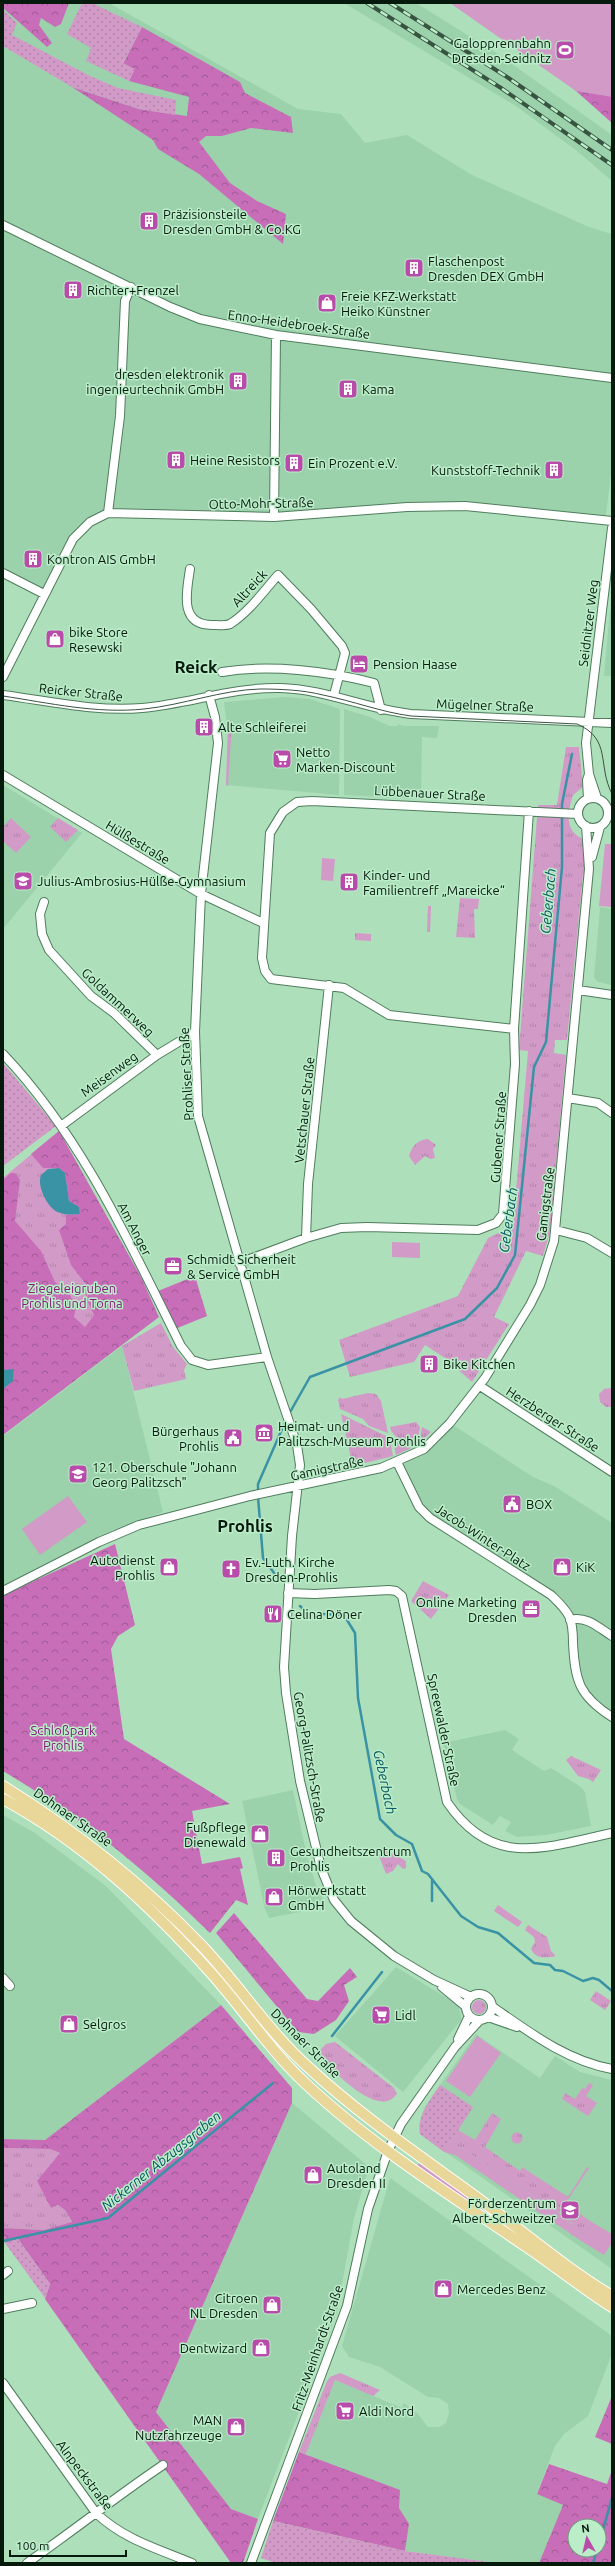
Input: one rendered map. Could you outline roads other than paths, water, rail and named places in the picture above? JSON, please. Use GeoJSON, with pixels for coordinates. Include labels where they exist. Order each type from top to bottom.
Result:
{"type":"FeatureCollection","features":[{"type":"Feature","properties":{"kind":"main road","name":"Dohnaer Straße"},"geometry":{"type":"LineString","coordinates":[[3,1786],[74,1832],[111,1860],[152,1896],[203,1948],[266,2023],[307,2066],[394,2137],[612,2296]]}},
{"type":"Feature","properties":{"kind":"main road","name":"Dohnaer Straße"},"geometry":{"type":"LineString","coordinates":[[3,1799],[76,1847],[127,1887],[186,1945],[304,2082],[388,2151],[474,2214],[524,2244],[612,2307]]}},
{"type":"Feature","properties":{"kind":"street","name":"Enno-Heidebroek-Straße"},"geometry":{"type":"LineString","coordinates":[[3,225],[200,319],[276,335],[612,378]]}},
{"type":"Feature","properties":{"kind":"street"},"geometry":{"type":"LineString","coordinates":[[108,513],[120,416],[125,301],[132,287]]}},
{"type":"Feature","properties":{"kind":"street"},"geometry":{"type":"LineString","coordinates":[[274,517],[276,335]]}},
{"type":"Feature","properties":{"kind":"street","name":"Otto-Mohr-Straße"},"geometry":{"type":"LineString","coordinates":[[3,677],[73,539],[90,522],[108,513],[274,517],[407,508],[465,506],[612,521]]}},
{"type":"Feature","properties":{"kind":"street","name":"Seidnitzer Weg"},"geometry":{"type":"LineString","coordinates":[[589,722],[612,528]]}},
{"type":"Feature","properties":{"kind":"street","name":"Altreick"},"geometry":{"type":"LineString","coordinates":[[190,569],[186,605],[190,614],[206,625],[228,625],[248,608],[278,575],[311,609],[342,646],[345,653],[341,674],[334,696]]}},
{"type":"Feature","properties":{"kind":"street"},"geometry":{"type":"LineString","coordinates":[[3,573],[44,594]]}},
{"type":"Feature","properties":{"kind":"street"},"geometry":{"type":"LineString","coordinates":[[222,672],[246,668],[341,674],[374,683],[381,710]]}},
{"type":"Feature","properties":{"kind":"street"},"geometry":{"type":"LineString","coordinates":[[209,695],[267,688],[299,689],[334,696],[381,710]]}},
{"type":"Feature","properties":{"kind":"street","name":"Reicker Straße"},"geometry":{"type":"LineString","coordinates":[[3,695],[116,709],[143,708],[180,702],[209,695]]}},
{"type":"Feature","properties":{"kind":"street","name":"Prohliser Straße"},"geometry":{"type":"LineString","coordinates":[[209,695],[215,717],[218,743],[201,894],[194,1032],[198,1116],[239,1263],[267,1357],[290,1425],[300,1465],[299,1486]]}},
{"type":"Feature","properties":{"kind":"street","name":"Mügelner Straße"},"geometry":{"type":"LineString","coordinates":[[381,710],[411,714],[612,723]]}},
{"type":"Feature","properties":{"kind":"street","name":"Gamigstraße"},"geometry":{"type":"LineString","coordinates":[[589,722],[586,743],[592,798],[605,803],[610,812],[589,869]]}},
{"type":"Feature","properties":{"kind":"street","name":"Hülßestraße"},"geometry":{"type":"LineString","coordinates":[[3,775],[201,894],[263,923]]}},
{"type":"Feature","properties":{"kind":"street"},"geometry":{"type":"LineString","coordinates":[[578,814],[580,805],[592,798]]}},
{"type":"Feature","properties":{"kind":"street","name":"Lübbenauer Straße"},"geometry":{"type":"LineString","coordinates":[[263,923],[270,833],[282,812],[297,802],[312,801],[578,814]]}},
{"type":"Feature","properties":{"kind":"street","name":"Gubener Straße"},"geometry":{"type":"LineString","coordinates":[[239,1263],[306,1238],[351,1227],[478,1230],[496,1223],[503,1214],[506,1202],[515,1064],[514,1029],[529,811]]}},
{"type":"Feature","properties":{"kind":"street","name":"Gamigstraße"},"geometry":{"type":"LineString","coordinates":[[3,1591],[99,1542],[139,1525],[260,1494],[352,1476],[397,1462],[424,1449],[448,1426],[480,1386],[530,1305],[547,1265],[556,1230],[589,869],[586,826],[580,821],[578,814]]}},
{"type":"Feature","properties":{"kind":"street"},"geometry":{"type":"LineString","coordinates":[[586,826],[606,823]]}},
{"type":"Feature","properties":{"kind":"street","name":"Goldammerweg"},"geometry":{"type":"LineString","coordinates":[[44,902],[40,914],[42,928],[49,950],[91,996],[114,1013],[157,1055]]}},
{"type":"Feature","properties":{"kind":"street"},"geometry":{"type":"LineString","coordinates":[[263,923],[262,965],[271,979],[329,985],[350,990],[389,1015],[514,1029]]}},
{"type":"Feature","properties":{"kind":"street","name":"Vetschauer Straße"},"geometry":{"type":"LineString","coordinates":[[306,1238],[308,1184],[329,985]]}},
{"type":"Feature","properties":{"kind":"street"},"geometry":{"type":"LineString","coordinates":[[578,990],[612,995]]}},
{"type":"Feature","properties":{"kind":"street","name":"Meisenweg"},"geometry":{"type":"LineString","coordinates":[[61,1126],[157,1055],[194,1032]]}},
{"type":"Feature","properties":{"kind":"street","name":"Am Anger"},"geometry":{"type":"LineString","coordinates":[[3,1054],[61,1126],[105,1198],[181,1346],[192,1360],[208,1365],[267,1357]]}},
{"type":"Feature","properties":{"kind":"street"},"geometry":{"type":"LineString","coordinates":[[568,1098],[598,1103],[612,1113]]}},
{"type":"Feature","properties":{"kind":"street"},"geometry":{"type":"LineString","coordinates":[[556,1230],[587,1238],[612,1253]]}},
{"type":"Feature","properties":{"kind":"street","name":"Herzberger Straße"},"geometry":{"type":"LineString","coordinates":[[480,1386],[612,1472]]}},
{"type":"Feature","properties":{"kind":"street","name":"Jacob-Winter-Platz"},"geometry":{"type":"LineString","coordinates":[[397,1462],[419,1507],[430,1518],[551,1595],[563,1607],[570,1620],[575,1672],[579,1687],[594,1704],[612,1717]]}},
{"type":"Feature","properties":{"kind":"street","name":"Georg-Palitzsch-Straße"},"geometry":{"type":"LineString","coordinates":[[299,1486],[292,1536],[288,1593],[284,1667],[286,1693],[300,1781],[321,1868],[334,1900],[351,1921],[394,1956],[434,1980],[471,1996],[478,1994],[485,1995],[491,2001],[492,2007],[526,2030],[579,2061],[612,2069]]}},
{"type":"Feature","properties":{"kind":"street","name":"Spreewalder Straße"},"geometry":{"type":"LineString","coordinates":[[288,1593],[315,1594],[389,1590],[396,1591],[402,1596],[447,1802],[457,1817],[476,1836],[521,1850],[612,1833]]}},
{"type":"Feature","properties":{"kind":"street"},"geometry":{"type":"LineString","coordinates":[[570,1620],[579,1618],[586,1620],[612,1636]]}},
{"type":"Feature","properties":{"kind":"street"},"geometry":{"type":"LineString","coordinates":[[3,1978],[10,1986]]}},
{"type":"Feature","properties":{"kind":"street","name":"Georg-Palitzsch-Straße"},"geometry":{"type":"LineString","coordinates":[[434,1980],[465,2006],[469,2016]]}},
{"type":"Feature","properties":{"kind":"street"},"geometry":{"type":"LineString","coordinates":[[465,2006],[471,1996]]}},
{"type":"Feature","properties":{"kind":"street"},"geometry":{"type":"LineString","coordinates":[[394,2137],[455,2047],[479,2021],[488,2017],[492,2007]]}},
{"type":"Feature","properties":{"kind":"street"},"geometry":{"type":"LineString","coordinates":[[455,2047],[469,2016],[479,2021]]}},
{"type":"Feature","properties":{"kind":"street","name":"Georg-Palitzsch-Straße"},"geometry":{"type":"LineString","coordinates":[[488,2017],[526,2030]]}},
{"type":"Feature","properties":{"kind":"street","name":"Fritz-Meinhardt-Straße"},"geometry":{"type":"LineString","coordinates":[[251,2563],[347,2306],[368,2209],[394,2137]]}},
{"type":"Feature","properties":{"kind":"street"},"geometry":{"type":"LineString","coordinates":[[3,2309],[32,2303]]}},
{"type":"Feature","properties":{"kind":"street","name":"Alnpeckstraße"},"geometry":{"type":"LineString","coordinates":[[3,2382],[96,2513],[111,2527],[124,2535],[192,2563]]}},
{"type":"Feature","properties":{"kind":"street"},"geometry":{"type":"LineString","coordinates":[[28,2563],[163,2464]]}},
{"type":"Feature","properties":{"kind":"water"},"geometry":{"type":"Polygon","coordinates":[[[59,1168],[65,1173],[69,1201],[79,1207],[80,1214],[62,1213],[56,1211],[50,1206],[45,1198],[40,1184],[41,1175],[48,1169],[59,1168]]]}},
{"type":"Feature","properties":{"kind":"water"},"geometry":{"type":"Polygon","coordinates":[[[14,1369],[13,1381],[3,1389],[3,1370],[14,1369]]]}},
{"type":"Feature","properties":{"kind":"waterway","name":"Geberbach"},"geometry":{"type":"LineString","coordinates":[[289,1414],[310,1377],[465,1319],[497,1288],[515,1255],[534,1067],[546,1042],[562,867],[562,804],[572,754]]}},
{"type":"Feature","properties":{"kind":"waterway","name":"Geberbach"},"geometry":{"type":"LineString","coordinates":[[258,1492],[258,1484],[286,1420]]}},
{"type":"Feature","properties":{"kind":"waterway","name":"Geberbach"},"geometry":{"type":"LineString","coordinates":[[258,1497],[263,1558],[277,1577]]}},
{"type":"Feature","properties":{"kind":"waterway","name":"Geberbach"},"geometry":{"type":"LineString","coordinates":[[300,1606],[307,1613],[339,1615],[347,1620],[355,1633],[358,1698],[380,1819],[396,1835],[412,1844],[422,1871],[428,1874],[461,1916],[478,1927],[498,1933],[534,1963],[550,1965],[555,1970],[563,1971],[583,1981],[593,1978],[599,1980],[612,1991]]}},
{"type":"Feature","properties":{"kind":"waterway"},"geometry":{"type":"LineString","coordinates":[[432,1881],[432,1901]]}},
{"type":"Feature","properties":{"kind":"waterway"},"geometry":{"type":"LineString","coordinates":[[332,2036],[382,1972]]}},
{"type":"Feature","properties":{"kind":"waterway","name":"Nickerner Abzugsgraben"},"geometry":{"type":"LineString","coordinates":[[3,2241],[108,2218],[273,2083]]}},
{"type":"Feature","properties":{"kind":"waterway","name":"Geberbach"},"geometry":{"type":"LineString","coordinates":[[606,2518],[612,2498]]}},
{"type":"Feature","properties":{"kind":"waterway","name":"Geberbach"},"geometry":{"type":"LineString","coordinates":[[593,2563],[595,2558]]}},
{"type":"Feature","properties":{"kind":"tram line"},"geometry":{"type":"LineString","coordinates":[[3,696],[73,707],[126,710],[159,707],[245,690],[284,690],[315,693],[389,712],[411,716],[577,724],[588,730],[600,745],[605,773],[612,794]]}},
{"type":"Feature","properties":{"kind":"railway"},"geometry":{"type":"LineString","coordinates":[[367,3],[501,88],[612,165]]}},
{"type":"Feature","properties":{"kind":"railway"},"geometry":{"type":"LineString","coordinates":[[390,3],[507,77],[612,150]]}},
{"type":"Feature","properties":{"kind":"place","name":"Galopprennbahn Dresden-Seidnitz"},"geometry":{"type":"Point","coordinates":[565,50]}},
{"type":"Feature","properties":{"kind":"place","name":"Präzisionsteile Dresden GmbH & Co.KG"},"geometry":{"type":"Point","coordinates":[149,221]}},
{"type":"Feature","properties":{"kind":"place","name":"Flaschenpost Dresden DEX GmbH"},"geometry":{"type":"Point","coordinates":[414,268]}},
{"type":"Feature","properties":{"kind":"place","name":"Richter+Frenzel"},"geometry":{"type":"Point","coordinates":[73,290]}},
{"type":"Feature","properties":{"kind":"place","name":"Freie KFZ-Werkstatt Heiko Künstner"},"geometry":{"type":"Point","coordinates":[327,303]}},
{"type":"Feature","properties":{"kind":"place","name":"dresden elektronik ingenieurtechnik GmbH"},"geometry":{"type":"Point","coordinates":[238,381]}},
{"type":"Feature","properties":{"kind":"place","name":"Kama"},"geometry":{"type":"Point","coordinates":[348,389]}},
{"type":"Feature","properties":{"kind":"place","name":"Heine Resistors"},"geometry":{"type":"Point","coordinates":[176,460]}},
{"type":"Feature","properties":{"kind":"place","name":"Ein Prozent e.V."},"geometry":{"type":"Point","coordinates":[294,463]}},
{"type":"Feature","properties":{"kind":"place","name":"Kunststoff-Technik"},"geometry":{"type":"Point","coordinates":[554,470]}},
{"type":"Feature","properties":{"kind":"place","name":"Kontron AIS GmbH"},"geometry":{"type":"Point","coordinates":[33,559]}},
{"type":"Feature","properties":{"kind":"place","name":"bike Store Resewski"},"geometry":{"type":"Point","coordinates":[55,639]}},
{"type":"Feature","properties":{"kind":"place","name":"Pension Haase"},"geometry":{"type":"Point","coordinates":[359,664]}},
{"type":"Feature","properties":{"kind":"place","name":"Alte Schleiferei"},"geometry":{"type":"Point","coordinates":[204,727]}},
{"type":"Feature","properties":{"kind":"place","name":"Netto Marken-Discount"},"geometry":{"type":"Point","coordinates":[282,759]}},
{"type":"Feature","properties":{"kind":"place","name":"Julius-Ambrosius-Hülße-Gymnasium"},"geometry":{"type":"Point","coordinates":[23,881]}},
{"type":"Feature","properties":{"kind":"place","name":"Kinder- und Familientreff „Mareicke“"},"geometry":{"type":"Point","coordinates":[349,882]}},
{"type":"Feature","properties":{"kind":"place","name":"Schmidt Sicherheit & Service GmbH"},"geometry":{"type":"Point","coordinates":[173,1266]}},
{"type":"Feature","properties":{"kind":"place","name":"Bike Kitchen"},"geometry":{"type":"Point","coordinates":[429,1364]}},
{"type":"Feature","properties":{"kind":"place","name":"Heimat- und Palitzsch-Museum Prohlis"},"geometry":{"type":"Point","coordinates":[264,1433]}},
{"type":"Feature","properties":{"kind":"place","name":"Bürgerhaus Prohlis"},"geometry":{"type":"Point","coordinates":[233,1438]}},
{"type":"Feature","properties":{"kind":"place","name":"121. Oberschule \"Johann Georg Palitzsch\""},"geometry":{"type":"Point","coordinates":[78,1474]}},
{"type":"Feature","properties":{"kind":"place","name":"BOX"},"geometry":{"type":"Point","coordinates":[512,1504]}},
{"type":"Feature","properties":{"kind":"place","name":"Autodienst Prohlis"},"geometry":{"type":"Point","coordinates":[169,1567]}},
{"type":"Feature","properties":{"kind":"place","name":"KiK"},"geometry":{"type":"Point","coordinates":[562,1567]}},
{"type":"Feature","properties":{"kind":"place","name":"Ev.-Luth. Kirche Dresden-Prohlis"},"geometry":{"type":"Point","coordinates":[231,1569]}},
{"type":"Feature","properties":{"kind":"place","name":"Online Marketing Dresden"},"geometry":{"type":"Point","coordinates":[531,1609]}},
{"type":"Feature","properties":{"kind":"place","name":"Celina Döner"},"geometry":{"type":"Point","coordinates":[273,1614]}},
{"type":"Feature","properties":{"kind":"place","name":"Fußpflege Dienewald"},"geometry":{"type":"Point","coordinates":[260,1834]}},
{"type":"Feature","properties":{"kind":"place","name":"Gesundheitszentrum Prohlis"},"geometry":{"type":"Point","coordinates":[276,1858]}},
{"type":"Feature","properties":{"kind":"place","name":"Hörwerkstatt GmbH"},"geometry":{"type":"Point","coordinates":[274,1897]}},
{"type":"Feature","properties":{"kind":"place","name":"Lidl"},"geometry":{"type":"Point","coordinates":[381,2015]}},
{"type":"Feature","properties":{"kind":"place","name":"Selgros"},"geometry":{"type":"Point","coordinates":[69,2024]}},
{"type":"Feature","properties":{"kind":"place","name":"Autoland Dresden II"},"geometry":{"type":"Point","coordinates":[313,2175]}},
{"type":"Feature","properties":{"kind":"place","name":"Förderzentrum Albert-Schweitzer"},"geometry":{"type":"Point","coordinates":[570,2210]}},
{"type":"Feature","properties":{"kind":"place","name":"Mercedes Benz"},"geometry":{"type":"Point","coordinates":[443,2289]}},
{"type":"Feature","properties":{"kind":"place","name":"Citroen NL Dresden"},"geometry":{"type":"Point","coordinates":[272,2305]}},
{"type":"Feature","properties":{"kind":"place","name":"Dentwizard"},"geometry":{"type":"Point","coordinates":[261,2348]}},
{"type":"Feature","properties":{"kind":"place","name":"Aldi Nord"},"geometry":{"type":"Point","coordinates":[345,2411]}},
{"type":"Feature","properties":{"kind":"place","name":"MAN Nutzfahrzeuge"},"geometry":{"type":"Point","coordinates":[236,2427]}},
{"type":"Feature","properties":{"kind":"district","name":"Reick"},"geometry":{"type":"Point","coordinates":[196,666]}},
{"type":"Feature","properties":{"kind":"district","name":"Prohlis"},"geometry":{"type":"Point","coordinates":[245,1525]}},
{"type":"Feature","properties":{"kind":"park label","name":"Ziegeleigruben Prohlis und Torna"},"geometry":{"type":"Point","coordinates":[72,1296]}},
{"type":"Feature","properties":{"kind":"park label","name":"Schloßpark Prohlis"},"geometry":{"type":"Point","coordinates":[63,1738]}}]}
